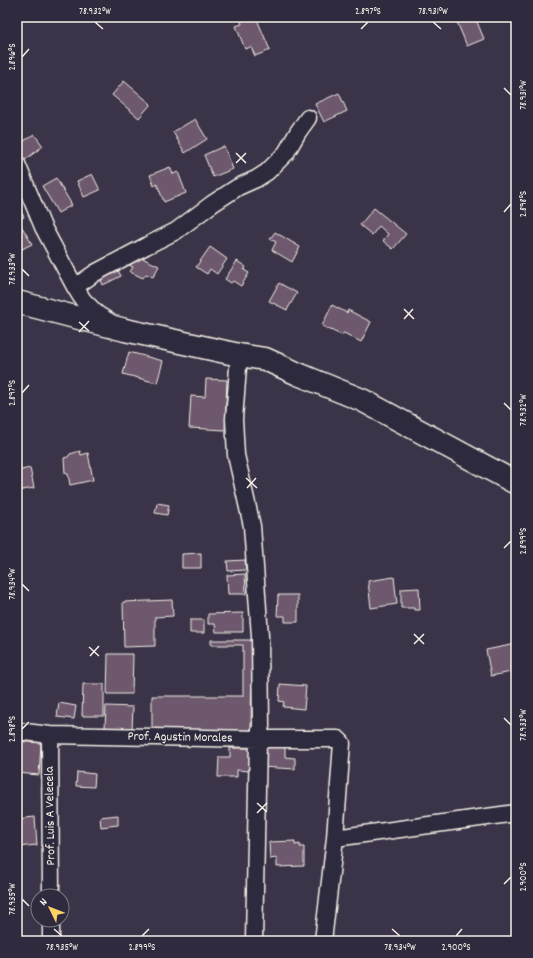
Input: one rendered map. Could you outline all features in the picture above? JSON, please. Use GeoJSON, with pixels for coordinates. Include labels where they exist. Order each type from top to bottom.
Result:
{"type":"FeatureCollection","features":[{"type":"Feature","properties":{"kind":"street"},"geometry":{"type":"LineString","coordinates":[[75,287],[95,272],[176,231],[238,187],[267,172],[286,153],[308,118]]}},
{"type":"Feature","properties":{"kind":"street"},"geometry":{"type":"LineString","coordinates":[[17,164],[43,227],[83,300],[97,314],[125,330]]}},
{"type":"Feature","properties":{"kind":"street"},"geometry":{"type":"LineString","coordinates":[[17,302],[125,330],[265,360],[362,400],[516,483]]}},
{"type":"Feature","properties":{"kind":"street"},"geometry":{"type":"LineString","coordinates":[[239,355],[234,419],[236,455],[252,526],[260,636],[261,726],[258,739],[254,941]]}},
{"type":"Feature","properties":{"kind":"street","name":"Prof. Agustin Morales"},"geometry":{"type":"LineString","coordinates":[[17,730],[50,735],[338,739],[342,743],[335,838]]}},
{"type":"Feature","properties":{"kind":"street","name":"Prof. Luis A Velecela"},"geometry":{"type":"LineString","coordinates":[[50,735],[51,888]]}},
{"type":"Feature","properties":{"kind":"street"},"geometry":{"type":"LineString","coordinates":[[323,941],[335,838],[516,813]]}},
{"type":"Feature","properties":{"kind":"street"},"geometry":{"type":"LineString","coordinates":[[51,928],[51,941]]}},
{"type":"Feature","properties":{"kind":"building"},"geometry":{"type":"Polygon","coordinates":[[[239,17],[256,17],[270,50],[255,56],[251,47],[245,49],[236,26],[242,24],[239,17]]]}},
{"type":"Feature","properties":{"kind":"building"},"geometry":{"type":"Polygon","coordinates":[[[470,17],[475,17],[484,39],[467,46],[457,22],[470,17]]]}},
{"type":"Feature","properties":{"kind":"building"},"geometry":{"type":"Polygon","coordinates":[[[124,81],[151,104],[139,118],[112,95],[124,81]]]}},
{"type":"Feature","properties":{"kind":"building"},"geometry":{"type":"Polygon","coordinates":[[[339,93],[347,111],[324,122],[315,104],[339,93]]]}},
{"type":"Feature","properties":{"kind":"building"},"geometry":{"type":"Polygon","coordinates":[[[195,119],[207,139],[185,153],[173,132],[195,119]]]}},
{"type":"Feature","properties":{"kind":"building"},"geometry":{"type":"Polygon","coordinates":[[[34,134],[43,146],[25,160],[17,149],[17,146],[34,134]]]}},
{"type":"Feature","properties":{"kind":"building"},"geometry":{"type":"Polygon","coordinates":[[[224,146],[233,169],[213,177],[204,155],[224,146]]]}},
{"type":"Feature","properties":{"kind":"building"},"geometry":{"type":"Polygon","coordinates":[[[170,167],[173,174],[178,172],[186,193],[164,202],[157,184],[154,186],[150,175],[170,167]]]}},
{"type":"Feature","properties":{"kind":"building"},"geometry":{"type":"Polygon","coordinates":[[[92,174],[100,190],[84,197],[77,181],[92,174]]]}},
{"type":"Feature","properties":{"kind":"building"},"geometry":{"type":"Polygon","coordinates":[[[56,178],[72,205],[58,213],[42,186],[56,178]]]}},
{"type":"Feature","properties":{"kind":"building"},"geometry":{"type":"Polygon","coordinates":[[[17,204],[24,217],[17,221],[17,204]]]}},
{"type":"Feature","properties":{"kind":"building"},"geometry":{"type":"Polygon","coordinates":[[[374,208],[406,234],[393,249],[383,241],[388,234],[379,226],[372,235],[360,225],[374,208]]]}},
{"type":"Feature","properties":{"kind":"building"},"geometry":{"type":"Polygon","coordinates":[[[22,227],[32,244],[18,251],[17,230],[22,227]]]}},
{"type":"Feature","properties":{"kind":"building"},"geometry":{"type":"Polygon","coordinates":[[[275,232],[300,247],[292,262],[272,250],[276,242],[270,239],[275,232]]]}},
{"type":"Feature","properties":{"kind":"building"},"geometry":{"type":"Polygon","coordinates":[[[210,247],[227,259],[217,274],[210,269],[207,274],[196,267],[210,247]]]}},
{"type":"Feature","properties":{"kind":"building"},"geometry":{"type":"Polygon","coordinates":[[[138,256],[159,266],[153,277],[146,274],[143,278],[130,272],[133,267],[125,263],[138,256]]]}},
{"type":"Feature","properties":{"kind":"building"},"geometry":{"type":"Polygon","coordinates":[[[237,261],[246,267],[244,270],[249,273],[241,286],[233,281],[231,283],[225,279],[237,261]]]}},
{"type":"Feature","properties":{"kind":"building"},"geometry":{"type":"Polygon","coordinates":[[[116,267],[121,276],[103,285],[99,276],[116,267]]]}},
{"type":"Feature","properties":{"kind":"building"},"geometry":{"type":"Polygon","coordinates":[[[279,283],[297,293],[287,310],[269,301],[279,283]]]}},
{"type":"Feature","properties":{"kind":"building"},"geometry":{"type":"Polygon","coordinates":[[[332,305],[347,313],[348,310],[371,322],[361,342],[344,333],[341,335],[322,326],[332,305]]]}},
{"type":"Feature","properties":{"kind":"building"},"geometry":{"type":"Polygon","coordinates":[[[129,352],[163,361],[157,383],[123,374],[129,352]]]}},
{"type":"Feature","properties":{"kind":"building"},"geometry":{"type":"Polygon","coordinates":[[[206,379],[227,380],[225,430],[189,428],[191,396],[205,397],[206,379]]]}},
{"type":"Feature","properties":{"kind":"building"},"geometry":{"type":"Polygon","coordinates":[[[80,451],[81,455],[88,453],[93,480],[70,485],[68,474],[65,473],[64,458],[68,457],[70,454],[80,451]]]}},
{"type":"Feature","properties":{"kind":"building"},"geometry":{"type":"Polygon","coordinates":[[[30,468],[34,488],[17,491],[17,471],[30,468]]]}},
{"type":"Feature","properties":{"kind":"building"},"geometry":{"type":"Polygon","coordinates":[[[157,503],[169,505],[167,515],[155,513],[157,503]]]}},
{"type":"Feature","properties":{"kind":"building"},"geometry":{"type":"Polygon","coordinates":[[[201,553],[201,568],[182,568],[182,554],[201,553]]]}},
{"type":"Feature","properties":{"kind":"building"},"geometry":{"type":"Polygon","coordinates":[[[245,560],[246,570],[228,571],[227,561],[245,560]]]}},
{"type":"Feature","properties":{"kind":"building"},"geometry":{"type":"Polygon","coordinates":[[[245,574],[246,594],[228,594],[227,575],[245,574]]]}},
{"type":"Feature","properties":{"kind":"building"},"geometry":{"type":"Polygon","coordinates":[[[394,577],[397,604],[371,608],[368,581],[394,577]]]}},
{"type":"Feature","properties":{"kind":"building"},"geometry":{"type":"Polygon","coordinates":[[[419,588],[420,610],[414,610],[414,608],[401,608],[401,589],[419,588]]]}},
{"type":"Feature","properties":{"kind":"building"},"geometry":{"type":"Polygon","coordinates":[[[278,595],[298,595],[298,622],[285,622],[285,616],[277,616],[278,595]]]}},
{"type":"Feature","properties":{"kind":"building"},"geometry":{"type":"Polygon","coordinates":[[[172,600],[173,616],[155,617],[155,646],[124,647],[123,602],[172,600]]]}},
{"type":"Feature","properties":{"kind":"building"},"geometry":{"type":"Polygon","coordinates":[[[243,613],[243,632],[216,632],[215,624],[208,624],[208,614],[243,613]]]}},
{"type":"Feature","properties":{"kind":"building"},"geometry":{"type":"Polygon","coordinates":[[[190,620],[204,620],[204,633],[190,633],[190,620]]]}},
{"type":"Feature","properties":{"kind":"building"},"geometry":{"type":"Polygon","coordinates":[[[211,640],[252,640],[251,733],[152,733],[152,696],[243,696],[243,645],[211,645],[211,640]]]}},
{"type":"Feature","properties":{"kind":"building"},"geometry":{"type":"Polygon","coordinates":[[[516,644],[516,665],[510,666],[511,672],[491,676],[486,650],[516,644]]]}},
{"type":"Feature","properties":{"kind":"building"},"geometry":{"type":"Polygon","coordinates":[[[108,654],[133,654],[132,694],[107,694],[108,654]]]}},
{"type":"Feature","properties":{"kind":"building"},"geometry":{"type":"Polygon","coordinates":[[[83,684],[104,684],[104,716],[82,716],[83,684]]]}},
{"type":"Feature","properties":{"kind":"building"},"geometry":{"type":"Polygon","coordinates":[[[280,684],[306,686],[304,709],[283,707],[284,702],[279,701],[280,684]]]}},
{"type":"Feature","properties":{"kind":"building"},"geometry":{"type":"Polygon","coordinates":[[[59,703],[76,706],[74,719],[57,717],[59,703]]]}},
{"type":"Feature","properties":{"kind":"building"},"geometry":{"type":"Polygon","coordinates":[[[106,706],[133,707],[132,729],[105,728],[106,706]]]}},
{"type":"Feature","properties":{"kind":"building"},"geometry":{"type":"Polygon","coordinates":[[[17,741],[41,743],[39,775],[17,773],[17,741]]]}},
{"type":"Feature","properties":{"kind":"building"},"geometry":{"type":"Polygon","coordinates":[[[262,744],[285,746],[285,757],[295,758],[295,769],[261,767],[262,744]]]}},
{"type":"Feature","properties":{"kind":"building"},"geometry":{"type":"Polygon","coordinates":[[[230,748],[250,748],[249,771],[237,770],[237,777],[218,777],[219,757],[230,757],[230,748]]]}},
{"type":"Feature","properties":{"kind":"building"},"geometry":{"type":"Polygon","coordinates":[[[77,772],[95,774],[94,787],[76,786],[77,772]]]}},
{"type":"Feature","properties":{"kind":"building"},"geometry":{"type":"Polygon","coordinates":[[[118,815],[118,825],[101,827],[100,817],[118,815]]]}},
{"type":"Feature","properties":{"kind":"building"},"geometry":{"type":"Polygon","coordinates":[[[35,817],[37,845],[17,847],[17,819],[35,817]]]}},
{"type":"Feature","properties":{"kind":"building"},"geometry":{"type":"Polygon","coordinates":[[[295,841],[295,845],[300,844],[300,847],[304,847],[304,866],[277,867],[277,858],[270,859],[269,842],[295,841]]]}}]}
